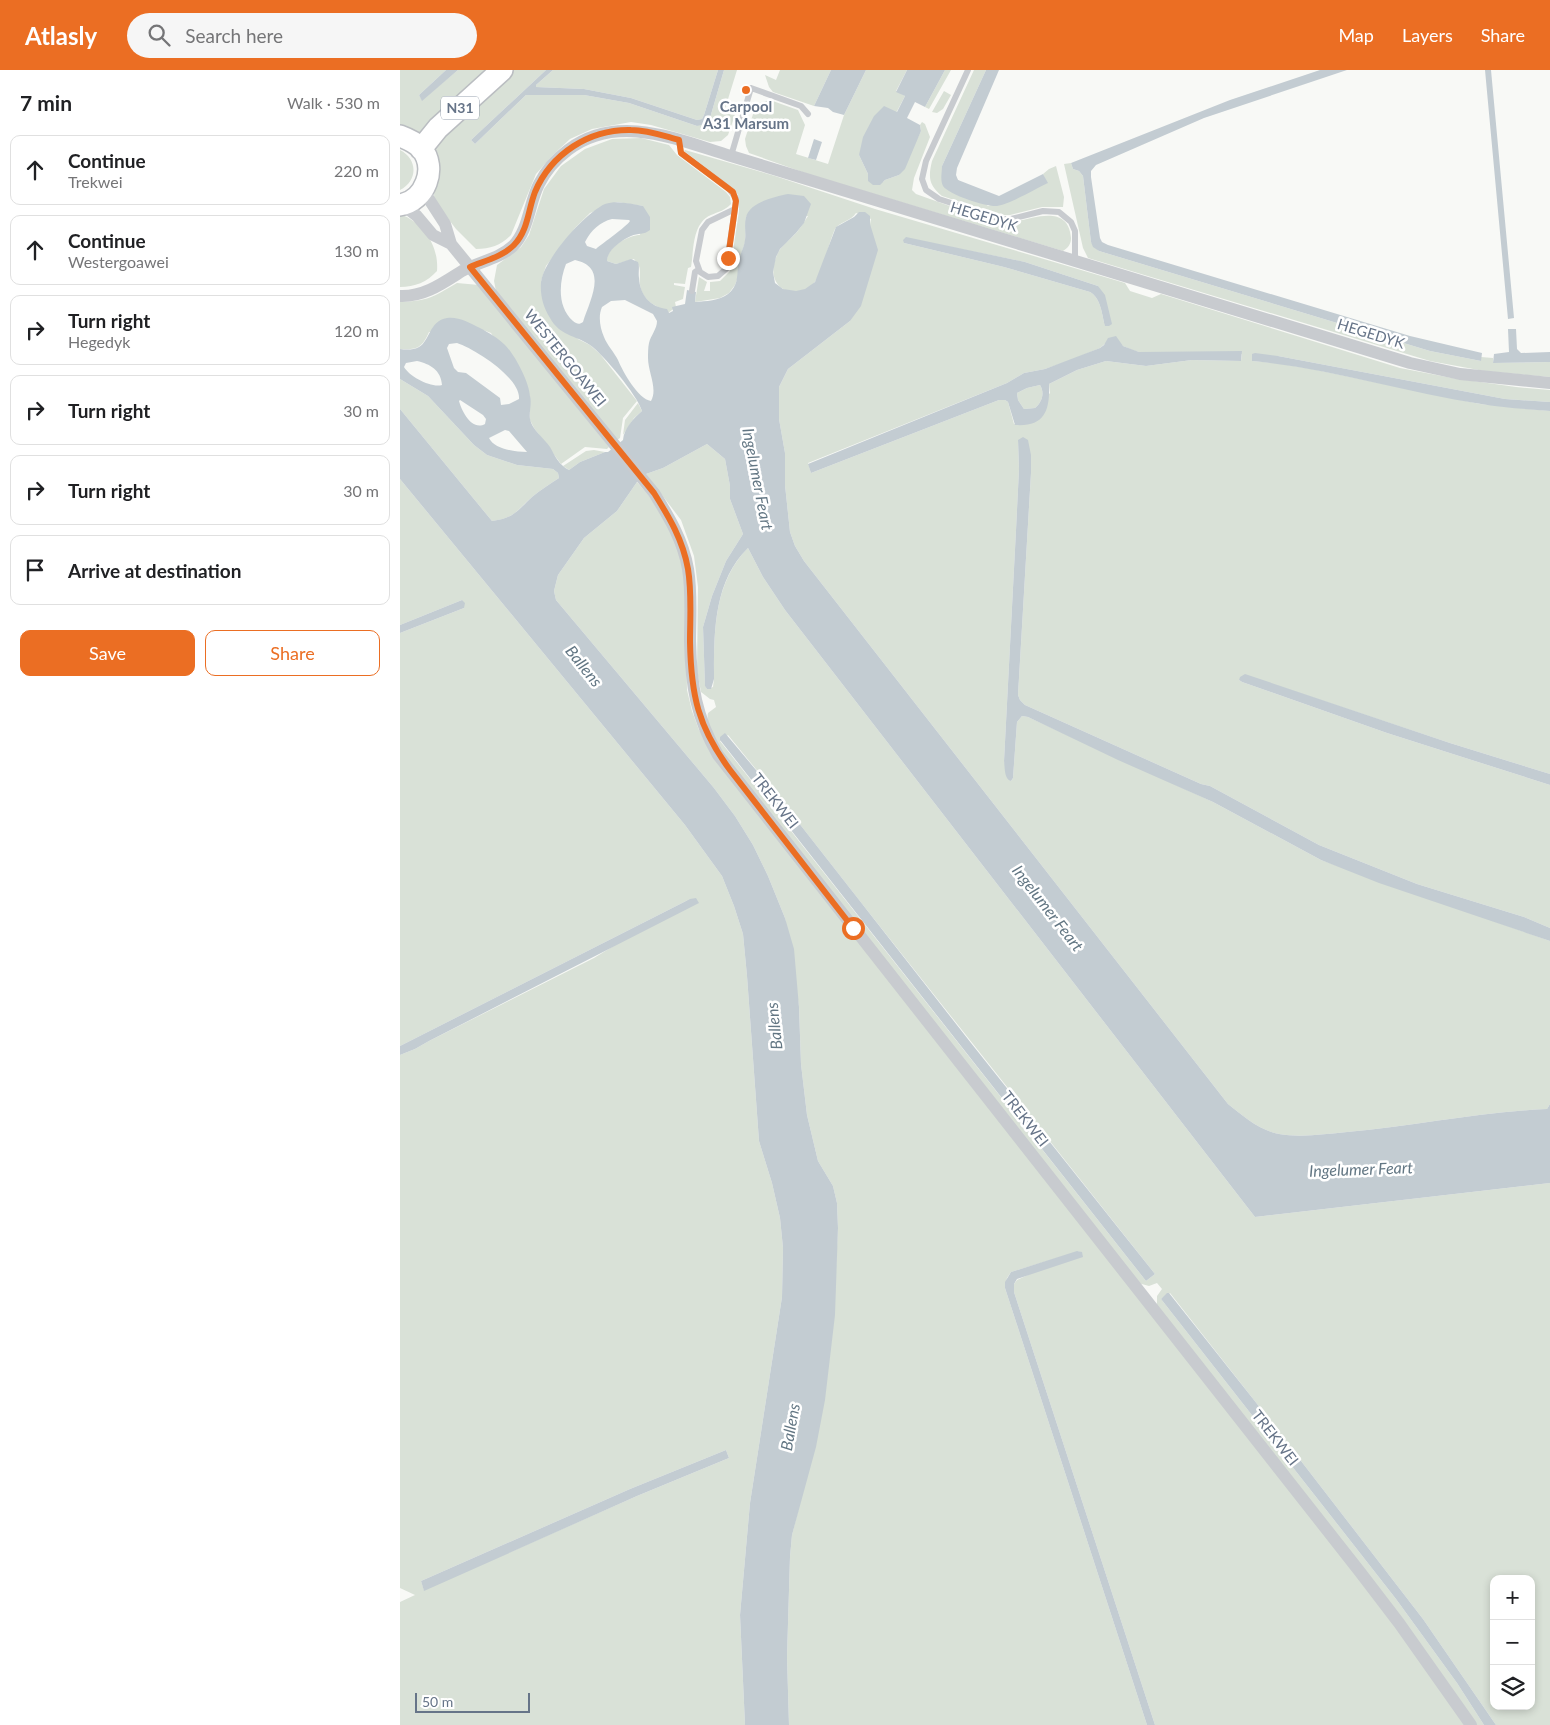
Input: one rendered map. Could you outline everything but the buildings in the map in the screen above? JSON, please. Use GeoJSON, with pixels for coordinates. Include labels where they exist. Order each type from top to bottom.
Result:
{"type":"FeatureCollection","features":[{"type":"Feature","properties":{"kind":"highway","name":"N31"},"geometry":{"type":"LineString","coordinates":[[421,149],[438,128],[502,70]]}},
{"type":"Feature","properties":{"kind":"highway"},"geometry":{"type":"LineString","coordinates":[[400,136],[411,140],[421,149],[428,168],[423,190],[417,197],[402,205]]}},
{"type":"Feature","properties":{"kind":"street","name":"HEGEDYK"},"geometry":{"type":"LineString","coordinates":[[400,296],[421,294],[470,267],[500,255],[514,245],[526,224],[539,183],[553,162],[573,146],[596,136],[621,130],[642,131],[679,140],[1410,363],[1460,374],[1550,383]]}},
{"type":"Feature","properties":{"kind":"street","name":"WESTERGOAWEI"},"geometry":{"type":"LineString","coordinates":[[423,190],[445,224],[451,244]]}},
{"type":"Feature","properties":{"kind":"street","name":"WESTERGOAWEI"},"geometry":{"type":"LineString","coordinates":[[402,205],[417,216],[433,234],[451,244],[654,493]]}},
{"type":"Feature","properties":{"kind":"street","name":"TREKWEI"},"geometry":{"type":"LineString","coordinates":[[654,493],[672,522],[684,551],[690,582],[691,656],[694,692],[703,726],[718,755],[1360,1572],[1399,1623],[1471,1725]]}},
{"type":"Feature","properties":{"kind":"lane"},"geometry":{"type":"LineString","coordinates":[[968,70],[926,161],[922,179],[926,190],[939,199],[1000,219],[1011,219],[1043,211],[1059,212],[1071,222],[1075,231],[1075,262]]}},
{"type":"Feature","properties":{"kind":"lane"},"geometry":{"type":"LineString","coordinates":[[731,156],[752,88],[801,106],[808,114]]}},
{"type":"Feature","properties":{"kind":"lane"},"geometry":{"type":"LineString","coordinates":[[679,140],[681,153],[733,192],[736,198],[735,209],[726,269],[722,274],[713,278],[704,275],[698,270],[696,261],[704,225],[735,209]]}},
{"type":"Feature","properties":{"kind":"lane"},"geometry":{"type":"LineString","coordinates":[[692,291],[695,272],[698,270]]}},
{"type":"Feature","properties":{"kind":"shaded area"},"geometry":{"type":"Polygon","coordinates":[[[400,70],[446,70],[419,95],[422,100],[458,70],[494,70],[418,136],[400,127],[400,70]]]}},
{"type":"Feature","properties":{"kind":"shaded area"},"geometry":{"type":"Polygon","coordinates":[[[510,70],[546,70],[471,140],[475,144],[526,95],[584,95],[629,103],[697,126],[710,118],[724,70],[737,70],[724,112],[735,115],[728,135],[721,141],[710,142],[651,125],[631,122],[592,129],[570,139],[536,174],[511,235],[495,246],[476,249],[456,229],[434,200],[435,143],[510,70]]]}},
{"type":"Feature","properties":{"kind":"shaded area"},"geometry":{"type":"Polygon","coordinates":[[[553,70],[718,70],[704,115],[702,119],[697,120],[631,98],[584,89],[536,87],[553,70]]]}},
{"type":"Feature","properties":{"kind":"shaded area"},"geometry":{"type":"Polygon","coordinates":[[[780,70],[831,70],[814,106],[773,92],[765,75],[776,80],[780,70]]]}},
{"type":"Feature","properties":{"kind":"shaded area"},"geometry":{"type":"Polygon","coordinates":[[[866,70],[907,70],[896,91],[905,96],[896,113],[859,155],[868,174],[883,182],[899,175],[921,131],[920,125],[922,122],[925,124],[930,137],[914,178],[912,190],[916,194],[1000,224],[1043,216],[1053,216],[1062,219],[1068,226],[1071,238],[1068,247],[1063,251],[808,174],[749,153],[745,139],[755,108],[759,103],[770,100],[798,110],[805,125],[796,154],[828,164],[844,115],[866,70]]]}},
{"type":"Feature","properties":{"kind":"shaded area"},"geometry":{"type":"Polygon","coordinates":[[[945,70],[951,70],[929,109],[925,107],[945,70]]]}},
{"type":"Feature","properties":{"kind":"shaded area"},"geometry":{"type":"Polygon","coordinates":[[[974,70],[986,70],[942,166],[988,206],[1047,183],[1043,174],[1056,166],[1064,197],[1063,207],[1042,207],[1010,215],[1000,215],[942,196],[932,185],[930,172],[932,161],[974,70]]]}},
{"type":"Feature","properties":{"kind":"shaded area"},"geometry":{"type":"Polygon","coordinates":[[[944,91],[951,95],[943,109],[937,113],[932,112],[944,91]]]}},
{"type":"Feature","properties":{"kind":"shaded area"},"geometry":{"type":"Polygon","coordinates":[[[641,138],[669,145],[677,155],[726,192],[730,197],[731,204],[711,215],[700,224],[695,238],[691,267],[688,268],[685,284],[674,283],[674,285],[685,287],[683,299],[675,302],[676,307],[668,313],[650,302],[642,293],[640,269],[634,259],[616,264],[607,261],[610,251],[619,243],[630,237],[640,235],[643,206],[617,202],[590,213],[575,228],[546,266],[541,281],[578,339],[590,345],[600,354],[637,401],[623,418],[620,438],[617,440],[496,291],[494,281],[497,265],[521,247],[529,235],[544,189],[561,166],[585,149],[612,139],[641,138]]]}},
{"type":"Feature","properties":{"kind":"shaded area"},"geometry":{"type":"Polygon","coordinates":[[[400,150],[410,159],[414,170],[410,181],[400,190],[400,150]]]}},
{"type":"Feature","properties":{"kind":"shaded area"},"geometry":{"type":"Polygon","coordinates":[[[684,151],[775,176],[875,209],[1125,283],[1130,291],[1152,298],[1161,294],[1400,368],[1452,378],[1550,390],[1550,402],[1505,399],[1278,356],[1252,361],[1312,369],[1480,404],[1550,411],[1550,774],[1245,675],[1239,680],[1387,733],[1550,785],[1550,928],[1524,917],[1417,884],[1319,845],[1210,786],[1201,784],[1025,705],[1018,695],[1031,473],[1018,440],[1019,469],[1004,761],[1011,781],[1013,778],[1017,722],[1022,716],[1028,717],[1213,802],[1321,860],[1550,941],[1550,1104],[1547,1109],[1497,1113],[1322,1135],[1296,1136],[1279,1134],[1265,1129],[1228,1104],[804,561],[795,546],[790,532],[785,485],[785,453],[779,419],[779,387],[788,369],[850,321],[871,219],[856,213],[839,225],[835,229],[817,279],[807,289],[799,292],[790,292],[777,284],[774,276],[774,266],[781,248],[797,232],[808,216],[746,216],[745,242],[738,264],[738,277],[735,285],[729,293],[720,298],[695,302],[699,277],[707,282],[704,291],[710,291],[710,282],[720,281],[730,271],[739,211],[739,197],[735,190],[684,151]],[[906,238],[904,243],[1004,267],[1090,292],[1099,302],[1105,326],[1098,286],[1025,262],[906,238]],[[1107,342],[1100,348],[1071,360],[1045,369],[1024,373],[1007,383],[808,463],[811,473],[999,400],[1008,402],[1014,424],[1022,425],[1050,393],[1049,384],[1077,370],[1106,361],[1146,366],[1192,360],[1241,361],[1242,354],[1139,352],[1107,342]]]}},
{"type":"Feature","properties":{"kind":"shaded area"},"geometry":{"type":"Polygon","coordinates":[[[1071,163],[1073,169],[1079,171],[1083,176],[1091,242],[1099,251],[1430,351],[1481,361],[1481,357],[1493,358],[1493,363],[1550,362],[1550,377],[1484,371],[1430,361],[1088,258],[1083,248],[1064,164],[1071,163]]]}},
{"type":"Feature","properties":{"kind":"shaded area"},"geometry":{"type":"Polygon","coordinates":[[[400,214],[409,218],[423,229],[435,253],[437,271],[420,283],[400,287],[400,214]]]}},
{"type":"Feature","properties":{"kind":"shaded area"},"geometry":{"type":"Polygon","coordinates":[[[457,283],[479,285],[609,447],[607,449],[585,447],[561,464],[534,428],[530,420],[530,396],[491,333],[483,330],[429,332],[424,342],[418,347],[400,349],[400,302],[417,301],[430,297],[457,283]]]}},
{"type":"Feature","properties":{"kind":"shaded area"},"geometry":{"type":"Polygon","coordinates":[[[400,379],[428,396],[474,445],[487,455],[517,465],[553,469],[558,473],[559,478],[535,494],[511,516],[492,521],[400,409],[400,379]]]}},
{"type":"Feature","properties":{"kind":"shaded area"},"geometry":{"type":"Polygon","coordinates":[[[1040,385],[1042,397],[1039,403],[1035,408],[1024,409],[1018,400],[1017,393],[1040,385]]]}},
{"type":"Feature","properties":{"kind":"shaded area"},"geometry":{"type":"Polygon","coordinates":[[[638,403],[642,411],[634,418],[623,435],[625,420],[638,403]]]}},
{"type":"Feature","properties":{"kind":"shaded area"},"geometry":{"type":"Polygon","coordinates":[[[707,444],[725,459],[730,486],[730,499],[743,534],[726,561],[712,596],[703,627],[705,685],[707,689],[713,687],[714,644],[722,593],[736,562],[748,548],[763,577],[785,610],[1255,1217],[1550,1183],[1550,1725],[1496,1725],[1423,1619],[1170,1293],[1161,1299],[1396,1599],[1457,1683],[1484,1725],[1475,1725],[1157,1305],[1157,1296],[1162,1289],[1157,1283],[1149,1286],[1138,1283],[726,758],[709,724],[708,713],[716,707],[714,700],[701,692],[697,671],[698,587],[694,556],[681,520],[646,474],[663,468],[707,444]],[[728,735],[720,741],[1146,1281],[1155,1274],[728,735]]]}},
{"type":"Feature","properties":{"kind":"shaded area"},"geometry":{"type":"Polygon","coordinates":[[[586,451],[605,452],[580,462],[569,470],[563,466],[586,451]]]}},
{"type":"Feature","properties":{"kind":"shaded area"},"geometry":{"type":"Polygon","coordinates":[[[400,479],[685,825],[722,876],[743,934],[759,1141],[780,1218],[783,1248],[782,1297],[750,1503],[740,1615],[745,1725],[400,1725],[400,1602],[415,1595],[400,1588],[400,1055],[594,958],[690,899],[400,1046],[400,633],[464,608],[462,600],[400,625],[400,479]],[[726,1450],[630,1489],[421,1581],[424,1590],[637,1496],[729,1458],[726,1450]]]}},
{"type":"Feature","properties":{"kind":"shaded area"},"geometry":{"type":"Polygon","coordinates":[[[637,482],[649,496],[674,535],[685,577],[687,690],[699,730],[1358,1575],[1466,1725],[1155,1725],[1014,1292],[1014,1284],[1017,1280],[1080,1251],[1011,1272],[1007,1278],[1005,1288],[1147,1725],[789,1725],[787,1657],[792,1535],[803,1491],[836,1266],[837,1203],[833,1186],[818,1161],[807,1115],[801,1064],[799,1006],[785,918],[768,876],[753,845],[735,816],[714,788],[556,600],[554,591],[558,575],[584,538],[617,511],[637,482]]]}},
{"type":"Feature","properties":{"kind":"water"},"geometry":{"type":"Polygon","coordinates":[[[446,70],[458,70],[422,101],[419,95],[446,70]]]}},
{"type":"Feature","properties":{"kind":"water"},"geometry":{"type":"Polygon","coordinates":[[[546,70],[553,70],[536,87],[584,89],[631,98],[697,120],[702,119],[704,115],[718,70],[724,70],[710,118],[705,124],[697,126],[629,103],[584,95],[526,95],[475,144],[471,140],[546,70]]]}},
{"type":"Feature","properties":{"kind":"water"},"geometry":{"type":"Polygon","coordinates":[[[831,70],[866,70],[844,115],[833,112],[828,108],[814,106],[831,70]]]}},
{"type":"Feature","properties":{"kind":"water"},"geometry":{"type":"Polygon","coordinates":[[[907,70],[945,70],[925,107],[915,102],[907,118],[920,125],[921,131],[905,169],[899,175],[885,180],[880,185],[873,185],[868,181],[868,174],[859,155],[863,137],[874,116],[884,106],[897,112],[905,96],[896,92],[907,70]]]}},
{"type":"Feature","properties":{"kind":"water"},"geometry":{"type":"Polygon","coordinates":[[[986,70],[999,70],[957,168],[956,175],[958,180],[999,196],[1043,174],[1048,183],[997,206],[960,197],[943,186],[941,179],[942,166],[986,70]]]}},
{"type":"Feature","properties":{"kind":"water"},"geometry":{"type":"Polygon","coordinates":[[[1320,70],[1347,70],[1204,118],[1096,165],[1091,171],[1091,177],[1102,242],[1410,336],[1482,353],[1481,361],[1430,351],[1099,251],[1093,247],[1083,176],[1079,171],[1073,169],[1071,163],[1230,100],[1320,70]]]}},
{"type":"Feature","properties":{"kind":"water"},"geometry":{"type":"Polygon","coordinates":[[[1485,70],[1491,70],[1514,318],[1508,319],[1485,70]]]}},
{"type":"Feature","properties":{"kind":"water"},"geometry":{"type":"Polygon","coordinates":[[[814,139],[822,142],[816,160],[808,158],[814,139]]]}},
{"type":"Feature","properties":{"kind":"water"},"geometry":{"type":"Polygon","coordinates":[[[788,194],[804,196],[811,204],[804,223],[780,249],[776,257],[773,272],[775,283],[783,289],[796,291],[805,289],[815,282],[836,227],[859,212],[865,212],[870,216],[870,224],[878,250],[861,306],[850,321],[788,369],[779,387],[779,419],[785,453],[785,485],[790,532],[795,546],[804,561],[1228,1104],[1265,1129],[1279,1134],[1296,1136],[1322,1135],[1497,1113],[1547,1109],[1550,1104],[1550,1183],[1255,1217],[785,610],[763,577],[748,548],[736,562],[728,576],[722,593],[714,644],[714,679],[711,689],[707,689],[705,686],[703,627],[712,596],[726,561],[743,534],[730,499],[730,486],[725,459],[707,444],[663,468],[646,474],[637,482],[617,511],[584,538],[558,575],[554,591],[556,600],[714,788],[735,816],[753,845],[768,876],[785,918],[794,949],[801,1064],[807,1115],[818,1161],[833,1186],[837,1203],[835,1315],[825,1400],[816,1447],[792,1535],[787,1657],[789,1725],[745,1725],[740,1615],[750,1503],[782,1297],[783,1248],[780,1218],[759,1141],[743,934],[722,876],[685,825],[400,479],[400,409],[492,521],[515,513],[535,494],[559,478],[558,473],[553,469],[517,465],[487,455],[474,445],[428,396],[400,379],[400,349],[410,350],[419,347],[423,344],[433,327],[441,320],[447,318],[464,320],[496,337],[509,349],[524,376],[529,390],[531,402],[530,419],[533,427],[550,447],[560,463],[569,470],[580,462],[608,452],[623,440],[627,427],[642,411],[627,386],[603,357],[590,345],[563,332],[554,324],[548,314],[542,296],[541,282],[549,261],[557,250],[587,217],[605,204],[619,202],[643,206],[650,217],[650,230],[631,236],[619,243],[609,253],[607,261],[616,264],[631,259],[638,262],[641,290],[644,295],[651,303],[667,309],[669,313],[673,311],[672,307],[685,304],[687,290],[696,292],[695,302],[717,299],[728,294],[734,288],[738,263],[745,240],[745,220],[748,212],[752,207],[763,201],[788,194]],[[608,220],[596,227],[590,234],[585,242],[587,246],[596,249],[630,221],[608,220]],[[575,260],[566,264],[561,294],[564,309],[573,321],[580,324],[583,322],[593,295],[594,277],[592,270],[585,264],[575,260]],[[625,300],[611,301],[602,307],[600,322],[605,340],[636,390],[651,401],[653,391],[648,363],[648,348],[657,321],[653,314],[625,300]],[[457,343],[449,344],[447,348],[454,368],[458,372],[466,373],[500,398],[501,405],[509,404],[519,399],[518,391],[513,382],[496,365],[475,351],[457,343]],[[417,361],[406,363],[404,367],[421,381],[432,385],[442,385],[440,375],[434,368],[426,364],[417,361]],[[460,400],[460,405],[472,423],[476,425],[485,424],[486,419],[483,415],[460,400]],[[505,430],[489,438],[492,442],[505,449],[527,452],[509,431],[505,430]]]}},
{"type":"Feature","properties":{"kind":"water"},"geometry":{"type":"Polygon","coordinates":[[[906,237],[1025,262],[1098,286],[1105,295],[1112,324],[1105,326],[1099,302],[1090,292],[1004,267],[904,243],[903,240],[906,237]]]}},
{"type":"Feature","properties":{"kind":"water"},"geometry":{"type":"Polygon","coordinates":[[[1508,329],[1516,329],[1517,349],[1521,353],[1550,352],[1550,362],[1493,363],[1494,354],[1509,352],[1508,329]]]}},
{"type":"Feature","properties":{"kind":"water"},"geometry":{"type":"Polygon","coordinates":[[[1116,336],[1123,346],[1139,352],[1242,351],[1241,361],[1192,360],[1146,366],[1106,361],[1077,370],[1049,384],[1047,409],[1039,420],[1033,423],[1015,425],[1008,402],[999,400],[811,473],[808,464],[1007,383],[1024,373],[1045,369],[1100,348],[1108,338],[1116,336]],[[1040,385],[1017,393],[1018,400],[1024,409],[1035,408],[1041,400],[1042,391],[1040,385]]]}},
{"type":"Feature","properties":{"kind":"water"},"geometry":{"type":"Polygon","coordinates":[[[1255,353],[1505,399],[1550,402],[1550,411],[1481,404],[1309,369],[1252,361],[1252,354],[1255,353]]]}},
{"type":"Feature","properties":{"kind":"water"},"geometry":{"type":"Polygon","coordinates":[[[1023,437],[1028,440],[1031,455],[1018,695],[1025,705],[1201,784],[1210,786],[1319,845],[1417,884],[1524,917],[1550,928],[1550,941],[1379,883],[1321,860],[1213,802],[1028,717],[1022,716],[1017,722],[1013,778],[1011,781],[1009,780],[1005,773],[1004,761],[1019,469],[1018,440],[1023,437]]]}},
{"type":"Feature","properties":{"kind":"water"},"geometry":{"type":"Polygon","coordinates":[[[462,600],[465,603],[464,608],[400,633],[400,625],[462,600]]]}},
{"type":"Feature","properties":{"kind":"water"},"geometry":{"type":"Polygon","coordinates":[[[1245,674],[1450,743],[1550,774],[1550,785],[1387,733],[1242,682],[1239,680],[1240,677],[1245,674]]]}},
{"type":"Feature","properties":{"kind":"water"},"geometry":{"type":"Polygon","coordinates":[[[725,733],[777,795],[1155,1274],[1146,1281],[720,740],[720,737],[725,733]]]}},
{"type":"Feature","properties":{"kind":"water"},"geometry":{"type":"Polygon","coordinates":[[[696,898],[699,903],[400,1055],[400,1046],[690,899],[696,898]]]}},
{"type":"Feature","properties":{"kind":"water"},"geometry":{"type":"Polygon","coordinates":[[[1077,1251],[1082,1252],[1083,1257],[1017,1279],[1014,1284],[1014,1292],[1155,1725],[1147,1725],[1005,1288],[1005,1282],[1011,1272],[1077,1251]]]}},
{"type":"Feature","properties":{"kind":"water"},"geometry":{"type":"Polygon","coordinates":[[[1169,1293],[1254,1400],[1423,1619],[1496,1725],[1484,1725],[1457,1683],[1396,1599],[1161,1299],[1169,1293]]]}},
{"type":"Feature","properties":{"kind":"water"},"geometry":{"type":"Polygon","coordinates":[[[726,1450],[729,1458],[637,1496],[424,1591],[421,1581],[630,1489],[726,1450]]]}},
{"type":"Feature","properties":{"kind":"place","name":"Carpool A31 Marsum"},"geometry":{"type":"Point","coordinates":[746,90]}},
{"type":"Feature","properties":{"kind":"route"},"geometry":{"type":"LineString","coordinates":[[728,258],[735,215],[736,198],[733,192],[681,153],[679,140],[642,131],[621,130],[611,131],[585,140],[573,146],[553,162],[539,183],[530,206],[526,224],[514,245],[500,255],[470,267],[654,493],[672,522],[684,551],[688,568],[691,598],[690,642],[692,678],[697,707],[703,726],[718,755],[853,928]]}},
{"type":"Feature","properties":{"kind":"water label","name":"Ingelumer Feart"},"geometry":{"type":"Point","coordinates":[758,479]}},
{"type":"Feature","properties":{"kind":"water label","name":"Ballens"},"geometry":{"type":"Point","coordinates":[584,666]}},
{"type":"Feature","properties":{"kind":"water label","name":"Ingelumer Feart"},"geometry":{"type":"Point","coordinates":[1048,908]}},
{"type":"Feature","properties":{"kind":"water label","name":"Ballens"},"geometry":{"type":"Point","coordinates":[774,1026]}},
{"type":"Feature","properties":{"kind":"water label","name":"Ingelumer Feart"},"geometry":{"type":"Point","coordinates":[1361,1169]}},
{"type":"Feature","properties":{"kind":"water label","name":"Ballens"},"geometry":{"type":"Point","coordinates":[790,1427]}}]}
